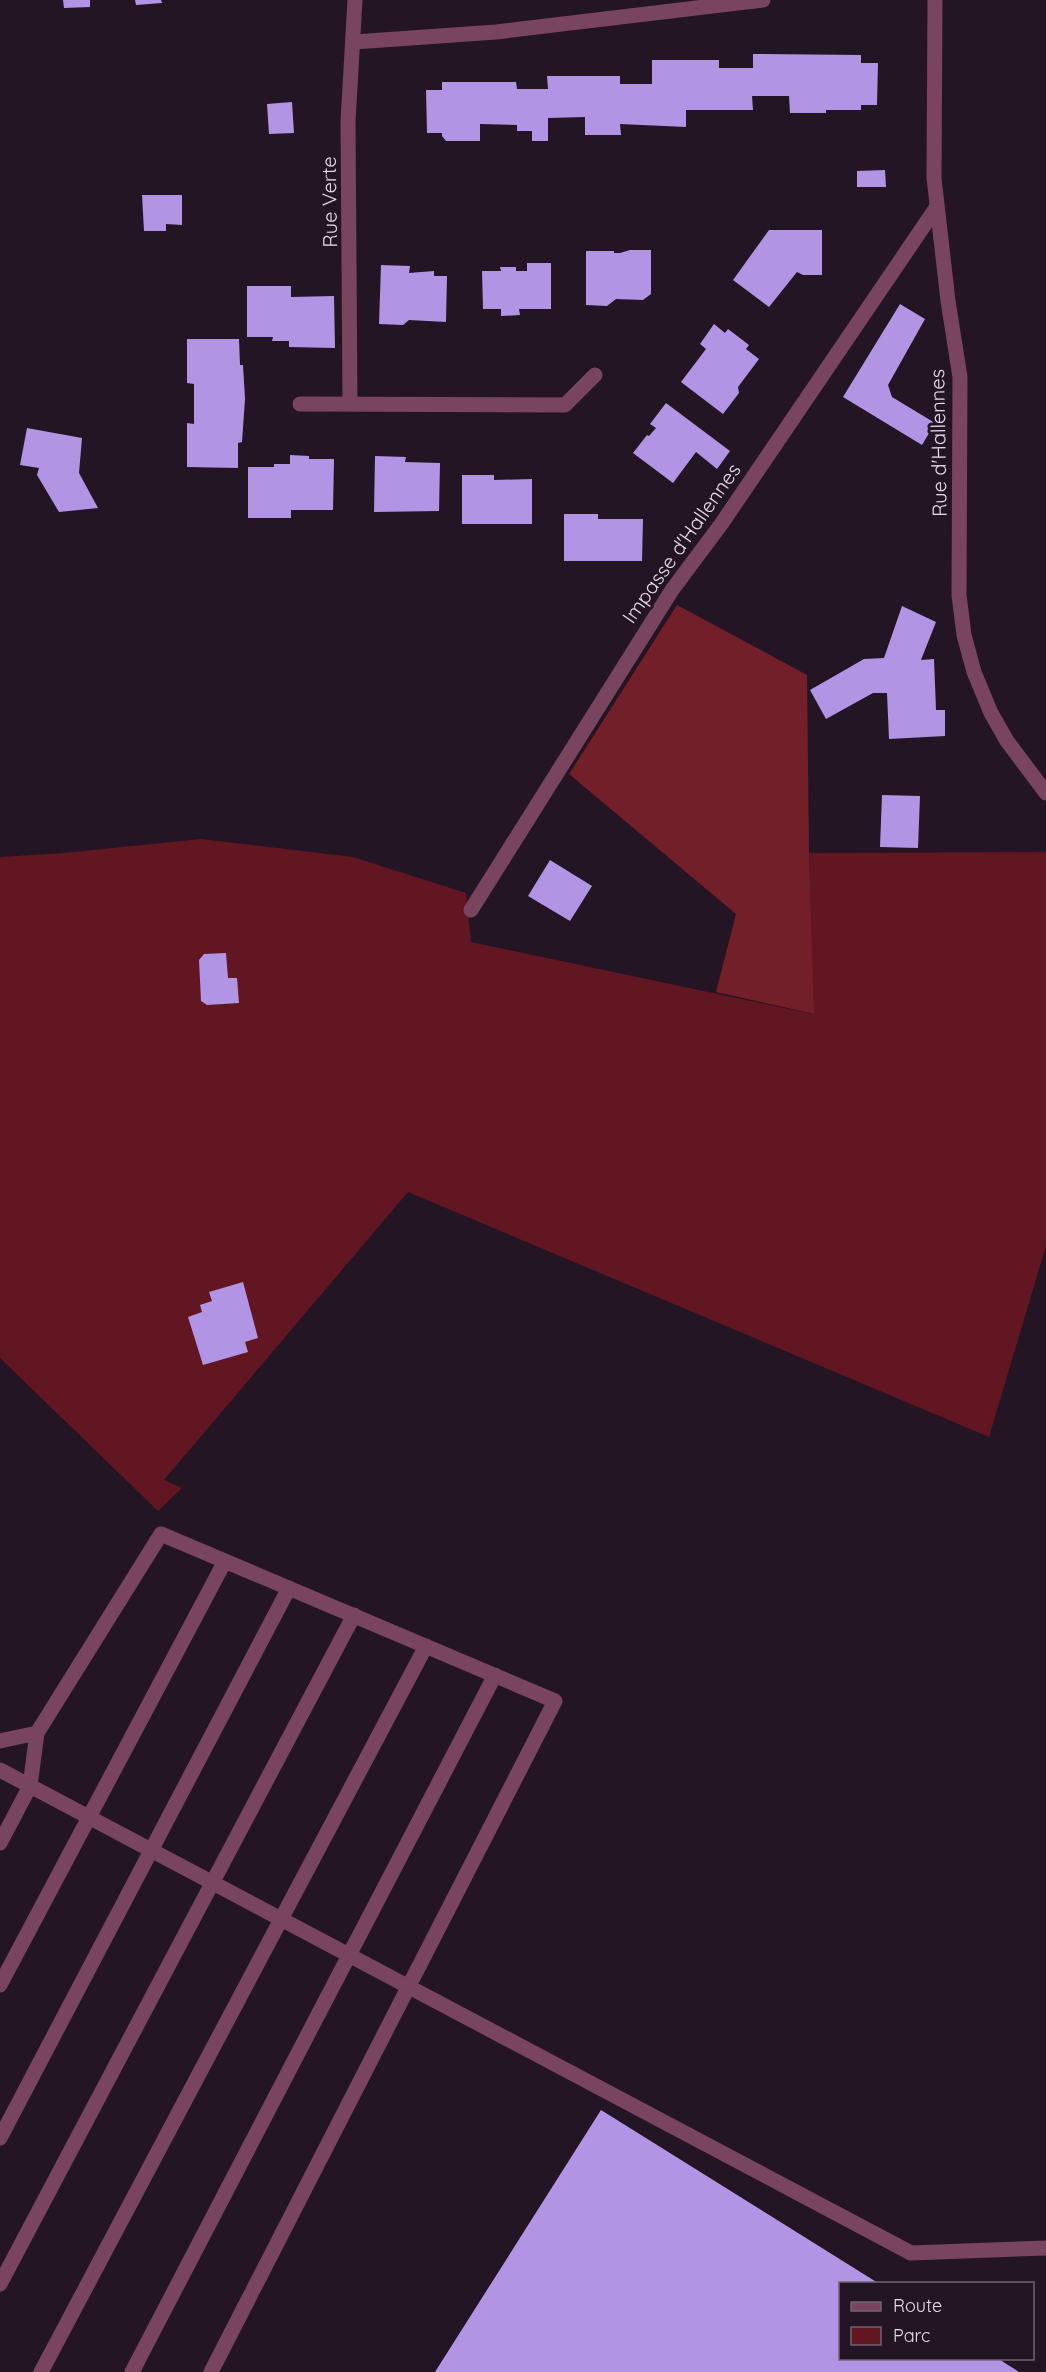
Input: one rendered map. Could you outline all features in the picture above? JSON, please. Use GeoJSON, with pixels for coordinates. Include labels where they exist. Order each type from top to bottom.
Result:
{"type":"FeatureCollection","features":[{"type":"Feature","properties":{"kind":"street","name":"Rue Verte"},"geometry":{"type":"LineString","coordinates":[[350,404],[348,121],[355,0]]}},
{"type":"Feature","properties":{"kind":"street"},"geometry":{"type":"LineString","coordinates":[[354,42],[496,32],[763,0]]}},
{"type":"Feature","properties":{"kind":"street","name":"Rue d'Hallennes"},"geometry":{"type":"LineString","coordinates":[[935,0],[934,178],[948,301],[960,377],[959,595],[964,635],[974,672],[992,713],[1007,741],[1046,793]]}},
{"type":"Feature","properties":{"kind":"street","name":"Impasse d'Hallennes"},"geometry":{"type":"LineString","coordinates":[[471,910],[665,600],[722,523],[936,208]]}},
{"type":"Feature","properties":{"kind":"street"},"geometry":{"type":"LineString","coordinates":[[300,404],[565,405],[595,375]]}},
{"type":"Feature","properties":{"kind":"street"},"geometry":{"type":"LineString","coordinates":[[0,1843],[30,1786],[37,1733],[161,1534],[555,1701],[212,2372]]}},
{"type":"Feature","properties":{"kind":"street"},"geometry":{"type":"LineString","coordinates":[[0,1985],[225,1560]]}},
{"type":"Feature","properties":{"kind":"street"},"geometry":{"type":"LineString","coordinates":[[0,2138],[289,1588]]}},
{"type":"Feature","properties":{"kind":"street"},"geometry":{"type":"LineString","coordinates":[[0,2284],[354,1616]]}},
{"type":"Feature","properties":{"kind":"street"},"geometry":{"type":"LineString","coordinates":[[41,2372],[426,1646]]}},
{"type":"Feature","properties":{"kind":"street"},"geometry":{"type":"LineString","coordinates":[[132,2372],[495,1675]]}},
{"type":"Feature","properties":{"kind":"street"},"geometry":{"type":"LineString","coordinates":[[0,1741],[37,1733]]}},
{"type":"Feature","properties":{"kind":"street"},"geometry":{"type":"LineString","coordinates":[[0,1770],[911,2253],[1046,2248]]}},
{"type":"Feature","properties":{"kind":"green space"},"geometry":{"type":"Polygon","coordinates":[[[201,839],[353,857],[466,893],[471,942],[813,1014],[809,853],[1046,852],[1046,1246],[989,1437],[408,1192],[164,1480],[182,1488],[158,1511],[0,1358],[0,857],[201,839]]]}},
{"type":"Feature","properties":{"kind":"shaded area"},"geometry":{"type":"Polygon","coordinates":[[[677,605],[807,675],[814,1014],[716,992],[736,914],[569,774],[677,605]]]}},
{"type":"Feature","properties":{"kind":"building"},"geometry":{"type":"Polygon","coordinates":[[[63,0],[90,0],[90,7],[64,8],[63,0]]]}},
{"type":"Feature","properties":{"kind":"building"},"geometry":{"type":"Polygon","coordinates":[[[135,0],[161,0],[162,3],[136,5],[135,0]]]}},
{"type":"Feature","properties":{"kind":"building"},"geometry":{"type":"Polygon","coordinates":[[[753,54],[861,55],[861,63],[878,63],[877,105],[861,105],[861,110],[790,113],[789,96],[752,96],[753,110],[686,110],[686,127],[620,124],[621,135],[585,135],[585,117],[548,118],[548,141],[532,141],[532,131],[517,131],[517,125],[480,124],[480,141],[446,141],[442,133],[427,133],[426,90],[442,90],[442,82],[516,82],[517,89],[548,89],[547,76],[620,76],[620,84],[652,84],[652,60],[719,60],[719,68],[753,68],[753,54]]]}},
{"type":"Feature","properties":{"kind":"building"},"geometry":{"type":"Polygon","coordinates":[[[292,102],[294,133],[269,134],[267,104],[292,102]]]}},
{"type":"Feature","properties":{"kind":"building"},"geometry":{"type":"Polygon","coordinates":[[[885,170],[886,187],[857,187],[857,171],[885,170]]]}},
{"type":"Feature","properties":{"kind":"building"},"geometry":{"type":"Polygon","coordinates":[[[142,195],[182,195],[182,225],[166,224],[166,231],[144,231],[142,195]]]}},
{"type":"Feature","properties":{"kind":"building"},"geometry":{"type":"Polygon","coordinates":[[[769,230],[822,230],[822,275],[803,275],[797,272],[769,307],[733,280],[769,230]]]}},
{"type":"Feature","properties":{"kind":"building"},"geometry":{"type":"Polygon","coordinates":[[[630,250],[651,250],[651,294],[643,300],[616,299],[607,306],[586,305],[586,251],[620,253],[630,250]]]}},
{"type":"Feature","properties":{"kind":"building"},"geometry":{"type":"Polygon","coordinates":[[[527,263],[551,263],[551,309],[519,309],[520,315],[501,316],[501,309],[483,309],[482,271],[501,271],[500,267],[516,267],[516,271],[527,271],[527,263]]]}},
{"type":"Feature","properties":{"kind":"building"},"geometry":{"type":"Polygon","coordinates":[[[381,265],[410,266],[409,273],[434,271],[434,276],[447,276],[446,322],[409,320],[403,325],[379,324],[381,265]]]}},
{"type":"Feature","properties":{"kind":"building"},"geometry":{"type":"Polygon","coordinates":[[[247,286],[291,286],[291,297],[334,296],[335,348],[289,347],[289,341],[272,341],[273,337],[247,337],[247,286]]]}},
{"type":"Feature","properties":{"kind":"building"},"geometry":{"type":"Polygon","coordinates":[[[900,304],[925,319],[888,385],[892,397],[935,423],[922,445],[843,397],[900,304]]]}},
{"type":"Feature","properties":{"kind":"building"},"geometry":{"type":"Polygon","coordinates":[[[714,324],[725,333],[728,329],[749,345],[746,349],[759,359],[738,387],[739,393],[723,414],[681,382],[706,349],[700,344],[714,324]]]}},
{"type":"Feature","properties":{"kind":"building"},"geometry":{"type":"Polygon","coordinates":[[[187,339],[239,339],[245,399],[242,442],[238,443],[238,468],[187,467],[187,423],[194,424],[194,384],[187,383],[187,339]]]}},
{"type":"Feature","properties":{"kind":"building"},"geometry":{"type":"Polygon","coordinates":[[[666,403],[730,451],[717,469],[696,452],[673,483],[633,453],[647,435],[649,436],[656,428],[650,424],[666,403]]]}},
{"type":"Feature","properties":{"kind":"building"},"geometry":{"type":"Polygon","coordinates":[[[27,428],[82,438],[79,473],[98,508],[59,512],[37,475],[39,468],[20,465],[27,428]]]}},
{"type":"Feature","properties":{"kind":"building"},"geometry":{"type":"Polygon","coordinates":[[[290,455],[309,456],[309,459],[334,459],[333,510],[291,510],[291,518],[248,518],[248,467],[274,467],[274,464],[290,464],[290,455]]]}},
{"type":"Feature","properties":{"kind":"building"},"geometry":{"type":"Polygon","coordinates":[[[375,456],[406,457],[405,462],[440,463],[439,511],[374,512],[375,456]]]}},
{"type":"Feature","properties":{"kind":"building"},"geometry":{"type":"Polygon","coordinates":[[[462,475],[494,475],[494,480],[532,479],[532,524],[462,524],[462,475]]]}},
{"type":"Feature","properties":{"kind":"building"},"geometry":{"type":"Polygon","coordinates":[[[564,514],[598,514],[598,519],[643,519],[642,561],[564,561],[564,514]]]}},
{"type":"Feature","properties":{"kind":"building"},"geometry":{"type":"Polygon","coordinates":[[[902,606],[936,622],[921,660],[934,659],[936,710],[945,710],[945,736],[889,739],[887,693],[873,693],[826,719],[810,690],[864,659],[884,658],[902,606]]]}},
{"type":"Feature","properties":{"kind":"building"},"geometry":{"type":"Polygon","coordinates":[[[882,795],[920,796],[918,848],[880,847],[882,795]]]}},
{"type":"Feature","properties":{"kind":"building"},"geometry":{"type":"Polygon","coordinates":[[[550,860],[592,886],[570,921],[528,896],[550,860]]]}},
{"type":"Feature","properties":{"kind":"building"},"geometry":{"type":"Polygon","coordinates":[[[226,953],[228,978],[237,978],[239,1003],[207,1005],[201,1001],[199,960],[204,954],[226,953]]]}},
{"type":"Feature","properties":{"kind":"building"},"geometry":{"type":"Polygon","coordinates":[[[243,1282],[258,1338],[245,1342],[248,1352],[203,1365],[188,1317],[202,1312],[200,1305],[212,1301],[209,1292],[243,1282]]]}},
{"type":"Feature","properties":{"kind":"building"},"geometry":{"type":"Polygon","coordinates":[[[601,2110],[876,2282],[839,2282],[839,2360],[1000,2360],[1019,2372],[435,2372],[601,2110]]]}}]}
